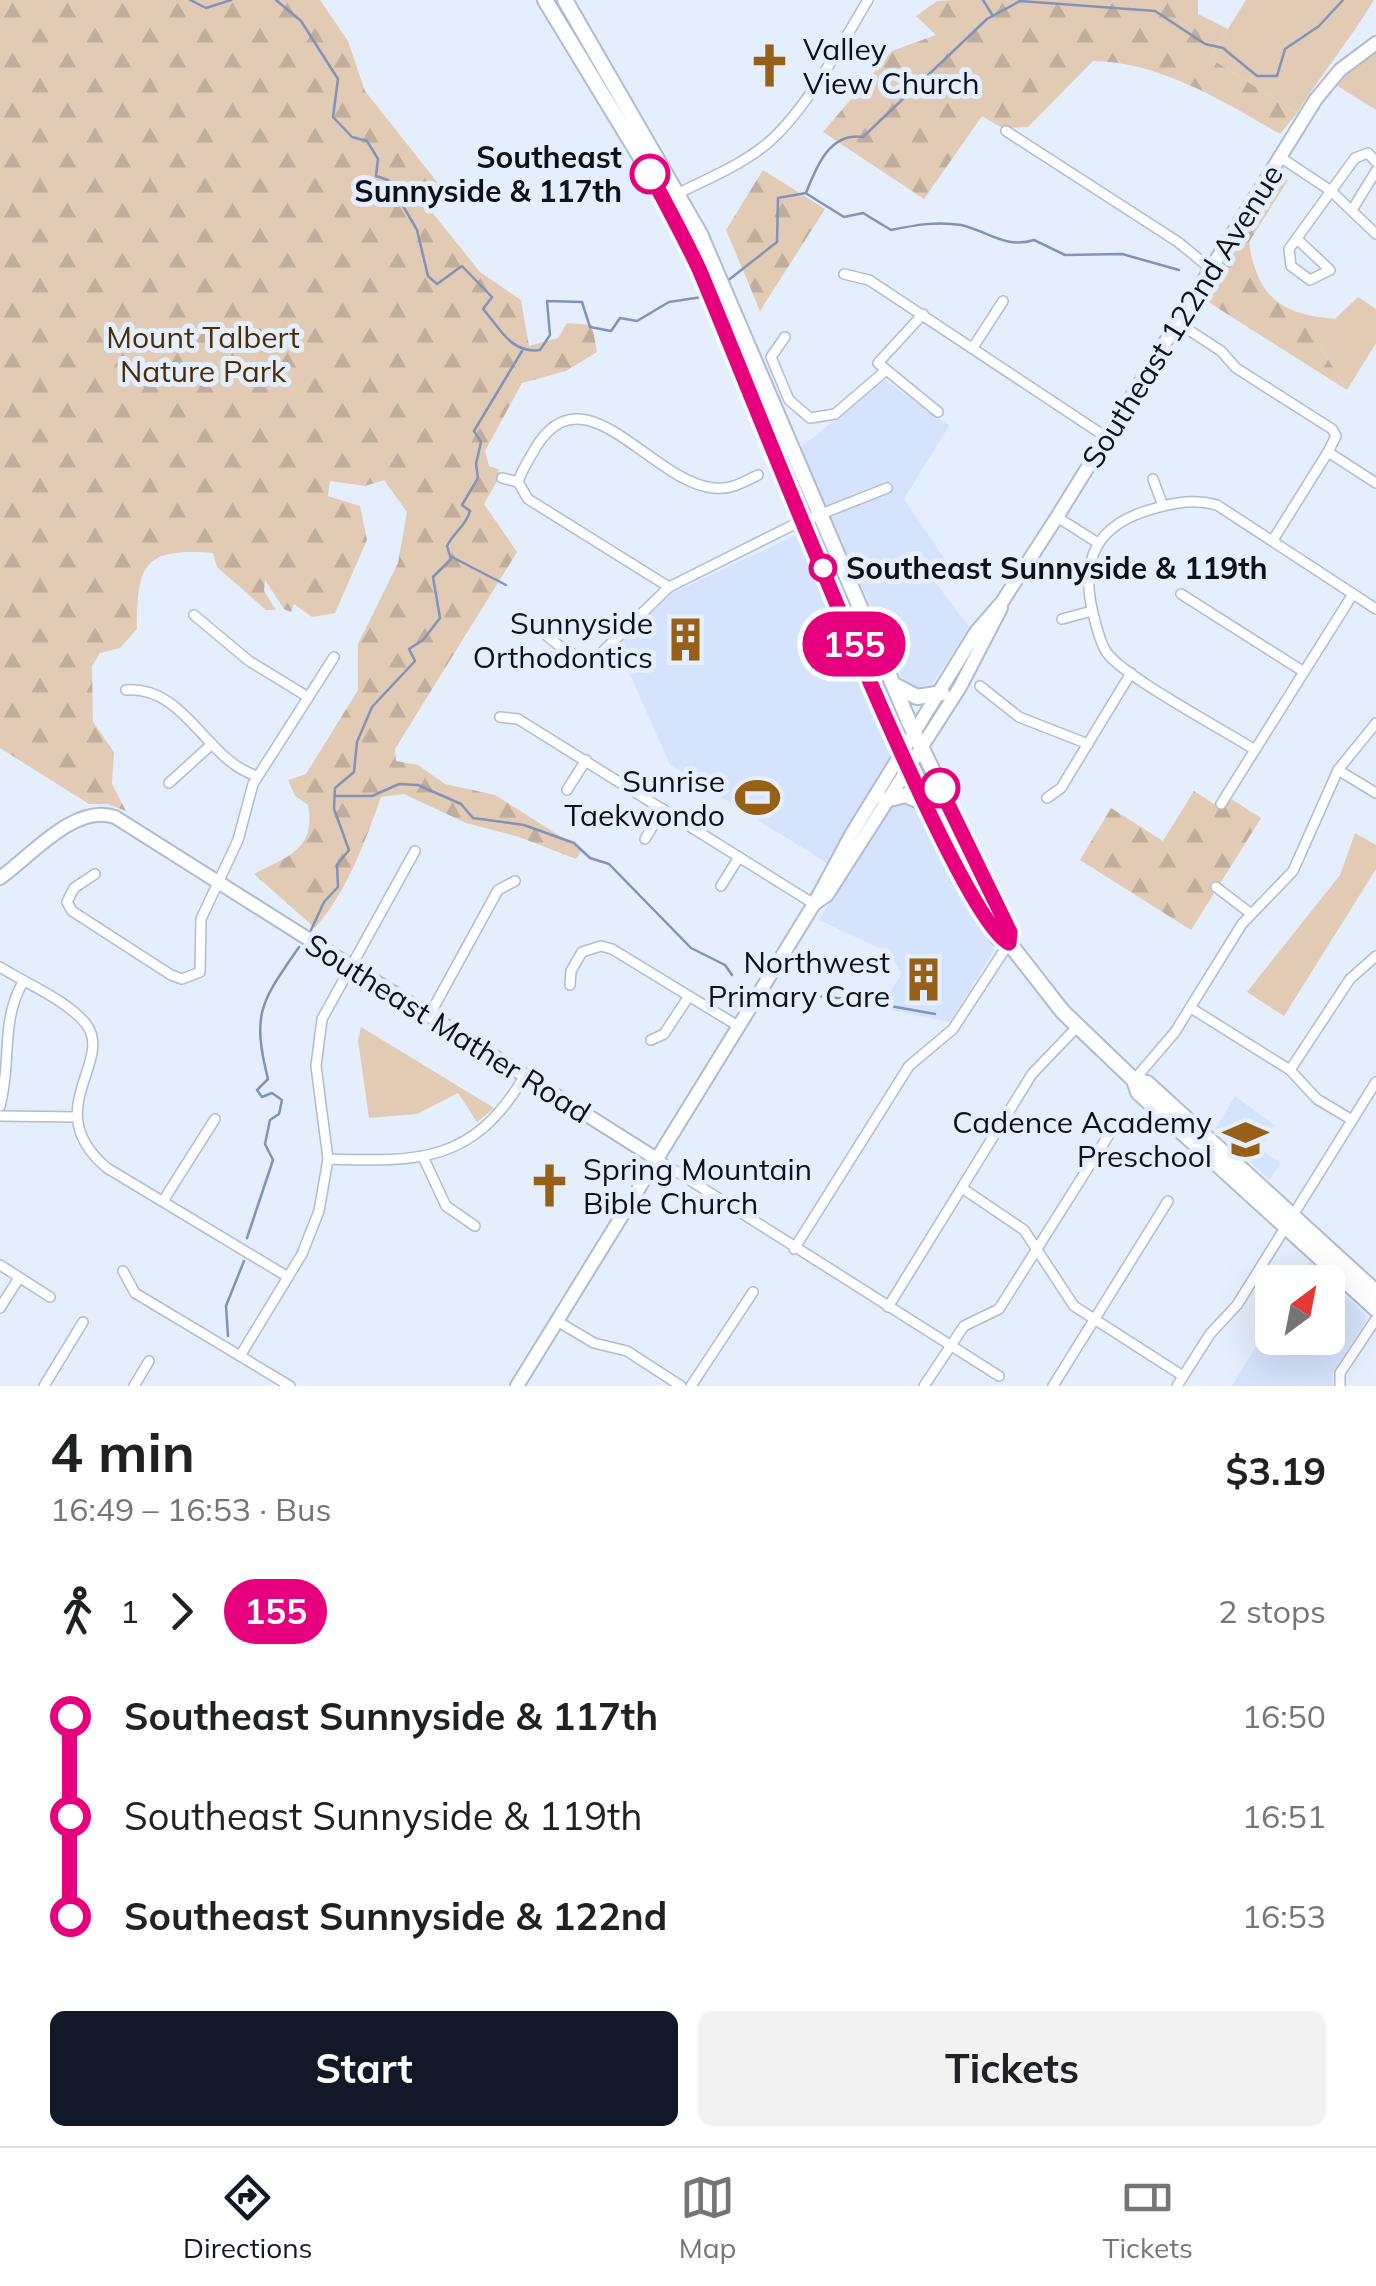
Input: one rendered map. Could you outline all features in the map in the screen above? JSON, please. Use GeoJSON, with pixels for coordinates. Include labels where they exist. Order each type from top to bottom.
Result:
{"type":"FeatureCollection","features":[{"type":"Feature","properties":{"kind":"main road"},"geometry":{"type":"LineString","coordinates":[[546,0],[664,201],[730,300],[918,741],[1010,932],[1009,943]]}},
{"type":"Feature","properties":{"kind":"main road"},"geometry":{"type":"LineString","coordinates":[[564,0],[679,193],[716,308],[804,521],[906,759],[969,893],[998,938],[1009,943],[1077,1026],[1134,1080],[1138,1092],[1376,1292]]}},
{"type":"Feature","properties":{"kind":"main road","name":"Southeast 122nd Avenue"},"geometry":{"type":"LineString","coordinates":[[521,1385],[556,1321],[814,904],[851,835],[960,686],[1002,602],[1325,86],[1376,44]]}},
{"type":"Feature","properties":{"kind":"main road","name":"Southeast 122nd Avenue"},"geometry":{"type":"LineString","coordinates":[[918,741],[976,632],[1002,602]]}},
{"type":"Feature","properties":{"kind":"main road"},"geometry":{"type":"LineString","coordinates":[[895,686],[917,697],[942,693]]}},
{"type":"Feature","properties":{"kind":"main road","name":"Southeast 122nd Avenue"},"geometry":{"type":"LineString","coordinates":[[814,904],[827,895],[906,759]]}},
{"type":"Feature","properties":{"kind":"main road"},"geometry":{"type":"LineString","coordinates":[[885,800],[906,795],[926,804]]}},
{"type":"Feature","properties":{"kind":"main road","name":"Southeast Mather Road"},"geometry":{"type":"LineString","coordinates":[[0,878],[75,821],[100,813],[122,820],[656,1158]]}},
{"type":"Feature","properties":{"kind":"main road"},"geometry":{"type":"LineString","coordinates":[[843,868],[851,835]]}},
{"type":"Feature","properties":{"kind":"main road"},"geometry":{"type":"LineString","coordinates":[[969,893],[993,901]]}},
{"type":"Feature","properties":{"kind":"main road"},"geometry":{"type":"LineString","coordinates":[[1134,1080],[1147,1083],[1217,1146],[1376,1308]]}},
{"type":"Feature","properties":{"kind":"main road"},"geometry":{"type":"LineString","coordinates":[[1191,1140],[1217,1146]]}},
{"type":"Feature","properties":{"kind":"street"},"geometry":{"type":"LineString","coordinates":[[664,201],[774,138],[816,83],[868,0]]}},
{"type":"Feature","properties":{"kind":"street"},"geometry":{"type":"LineString","coordinates":[[1006,132],[1178,242],[1211,269]]}},
{"type":"Feature","properties":{"kind":"street"},"geometry":{"type":"LineString","coordinates":[[1297,240],[1330,270],[1314,282],[1292,266],[1288,255],[1297,240],[1331,190],[1360,154],[1368,153],[1376,162]]}},
{"type":"Feature","properties":{"kind":"street"},"geometry":{"type":"LineString","coordinates":[[1280,157],[1331,190],[1376,234]]}},
{"type":"Feature","properties":{"kind":"street"},"geometry":{"type":"LineString","coordinates":[[1352,210],[1376,170]]}},
{"type":"Feature","properties":{"kind":"street"},"geometry":{"type":"LineString","coordinates":[[844,274],[862,276],[1106,436]]}},
{"type":"Feature","properties":{"kind":"street"},"geometry":{"type":"LineString","coordinates":[[974,346],[1003,301]]}},
{"type":"Feature","properties":{"kind":"street"},"geometry":{"type":"LineString","coordinates":[[923,314],[878,364],[938,412]]}},
{"type":"Feature","properties":{"kind":"street"},"geometry":{"type":"LineString","coordinates":[[1178,323],[1336,436],[1273,540]]}},
{"type":"Feature","properties":{"kind":"street"},"geometry":{"type":"LineString","coordinates":[[785,337],[770,357],[789,400],[810,418],[835,414],[884,372]]}},
{"type":"Feature","properties":{"kind":"street"},"geometry":{"type":"LineString","coordinates":[[518,482],[553,424],[576,416],[598,424],[696,484],[730,488],[758,475]]}},
{"type":"Feature","properties":{"kind":"street"},"geometry":{"type":"LineString","coordinates":[[1328,452],[1376,483]]}},
{"type":"Feature","properties":{"kind":"street"},"geometry":{"type":"LineString","coordinates":[[502,478],[518,482],[528,499],[669,587]]}},
{"type":"Feature","properties":{"kind":"street"},"geometry":{"type":"LineString","coordinates":[[1153,479],[1163,506]]}},
{"type":"Feature","properties":{"kind":"street"},"geometry":{"type":"LineString","coordinates":[[537,622],[543,634],[585,660],[594,660],[669,587],[804,521],[887,488]]}},
{"type":"Feature","properties":{"kind":"street"},"geometry":{"type":"LineString","coordinates":[[1255,750],[1106,652],[1092,612],[1088,574],[1098,543],[1129,515],[1192,500],[1216,505],[1376,609]]}},
{"type":"Feature","properties":{"kind":"street"},"geometry":{"type":"LineString","coordinates":[[1056,517],[1098,543]]}},
{"type":"Feature","properties":{"kind":"street"},"geometry":{"type":"LineString","coordinates":[[1182,594],[1304,672]]}},
{"type":"Feature","properties":{"kind":"street"},"geometry":{"type":"LineString","coordinates":[[1221,804],[1353,594]]}},
{"type":"Feature","properties":{"kind":"street"},"geometry":{"type":"LineString","coordinates":[[1062,619],[1092,612]]}},
{"type":"Feature","properties":{"kind":"street"},"geometry":{"type":"LineString","coordinates":[[194,615],[249,661],[308,698]]}},
{"type":"Feature","properties":{"kind":"street"},"geometry":{"type":"LineString","coordinates":[[95,874],[70,894],[72,911],[182,979],[200,972],[201,919],[242,830],[256,776],[334,657]]}},
{"type":"Feature","properties":{"kind":"street"},"geometry":{"type":"LineString","coordinates":[[1047,798],[1061,788],[1131,672]]}},
{"type":"Feature","properties":{"kind":"street"},"geometry":{"type":"LineString","coordinates":[[980,686],[1019,717],[1088,744]]}},
{"type":"Feature","properties":{"kind":"street"},"geometry":{"type":"LineString","coordinates":[[126,690],[146,689],[166,700],[231,764],[256,776]]}},
{"type":"Feature","properties":{"kind":"street"},"geometry":{"type":"LineString","coordinates":[[500,717],[518,719],[814,904]]}},
{"type":"Feature","properties":{"kind":"street"},"geometry":{"type":"LineString","coordinates":[[1134,1080],[1191,1008],[1250,913],[1301,858],[1338,770],[1376,723]]}},
{"type":"Feature","properties":{"kind":"street"},"geometry":{"type":"LineString","coordinates":[[169,783],[212,744]]}},
{"type":"Feature","properties":{"kind":"street"},"geometry":{"type":"LineString","coordinates":[[568,790],[586,760]]}},
{"type":"Feature","properties":{"kind":"street"},"geometry":{"type":"LineString","coordinates":[[1338,770],[1376,793]]}},
{"type":"Feature","properties":{"kind":"street"},"geometry":{"type":"LineString","coordinates":[[645,839],[663,810]]}},
{"type":"Feature","properties":{"kind":"street"},"geometry":{"type":"LineString","coordinates":[[240,1356],[314,1226],[328,1159],[317,1048],[327,1007],[415,851]]}},
{"type":"Feature","properties":{"kind":"street"},"geometry":{"type":"LineString","coordinates":[[721,886],[739,857]]}},
{"type":"Feature","properties":{"kind":"street"},"geometry":{"type":"LineString","coordinates":[[429,1016],[498,890],[515,881]]}},
{"type":"Feature","properties":{"kind":"street"},"geometry":{"type":"LineString","coordinates":[[1216,887],[1250,913]]}},
{"type":"Feature","properties":{"kind":"street"},"geometry":{"type":"LineString","coordinates":[[794,1249],[909,1066],[952,1029],[1009,943]]}},
{"type":"Feature","properties":{"kind":"street"},"geometry":{"type":"LineString","coordinates":[[570,985],[571,971],[582,952],[601,946],[624,954],[738,1026]]}},
{"type":"Feature","properties":{"kind":"street"},"geometry":{"type":"LineString","coordinates":[[1290,1070],[1356,972],[1376,956]]}},
{"type":"Feature","properties":{"kind":"street"},"geometry":{"type":"LineString","coordinates":[[0,967],[79,1017],[90,1032],[92,1050],[76,1116],[85,1144],[98,1160],[288,1277]]}},
{"type":"Feature","properties":{"kind":"street"},"geometry":{"type":"LineString","coordinates":[[0,1106],[4,1088],[4,1024],[22,982]]}},
{"type":"Feature","properties":{"kind":"street"},"geometry":{"type":"LineString","coordinates":[[651,1040],[664,1034],[690,996]]}},
{"type":"Feature","properties":{"kind":"street"},"geometry":{"type":"LineString","coordinates":[[1191,1008],[1290,1070],[1318,1098],[1352,1120]]}},
{"type":"Feature","properties":{"kind":"street"},"geometry":{"type":"LineString","coordinates":[[888,1307],[1032,1074],[1077,1026]]}},
{"type":"Feature","properties":{"kind":"street"},"geometry":{"type":"LineString","coordinates":[[328,1159],[424,1159],[481,1131],[524,1077]]}},
{"type":"Feature","properties":{"kind":"street"},"geometry":{"type":"LineString","coordinates":[[1177,1386],[1210,1334],[1234,1309],[1376,1083]]}},
{"type":"Feature","properties":{"kind":"street"},"geometry":{"type":"LineString","coordinates":[[0,1116],[27,1120],[76,1116]]}},
{"type":"Feature","properties":{"kind":"street"},"geometry":{"type":"LineString","coordinates":[[163,1201],[214,1119]]}},
{"type":"Feature","properties":{"kind":"street"},"geometry":{"type":"LineString","coordinates":[[924,1386],[964,1326],[999,1310],[1110,1133]]}},
{"type":"Feature","properties":{"kind":"street","name":"Southeast Mather Road"},"geometry":{"type":"LineString","coordinates":[[656,1158],[999,1376]]}},
{"type":"Feature","properties":{"kind":"street"},"geometry":{"type":"LineString","coordinates":[[424,1159],[446,1206],[475,1226]]}},
{"type":"Feature","properties":{"kind":"street"},"geometry":{"type":"LineString","coordinates":[[962,1188],[1008,1216],[1037,1249],[1066,1298],[1183,1376]]}},
{"type":"Feature","properties":{"kind":"street"},"geometry":{"type":"LineString","coordinates":[[1053,1386],[1168,1202]]}},
{"type":"Feature","properties":{"kind":"street"},"geometry":{"type":"LineString","coordinates":[[0,1265],[50,1297]]}},
{"type":"Feature","properties":{"kind":"street"},"geometry":{"type":"LineString","coordinates":[[123,1271],[136,1293],[290,1386]]}},
{"type":"Feature","properties":{"kind":"street"},"geometry":{"type":"LineString","coordinates":[[0,1308],[20,1278]]}},
{"type":"Feature","properties":{"kind":"street"},"geometry":{"type":"LineString","coordinates":[[691,1386],[753,1292]]}},
{"type":"Feature","properties":{"kind":"street"},"geometry":{"type":"LineString","coordinates":[[1340,1386],[1339,1376],[1376,1319]]}},
{"type":"Feature","properties":{"kind":"street"},"geometry":{"type":"LineString","coordinates":[[556,1321],[594,1343],[627,1350],[681,1386]]}},
{"type":"Feature","properties":{"kind":"street"},"geometry":{"type":"LineString","coordinates":[[44,1386],[83,1322]]}},
{"type":"Feature","properties":{"kind":"street"},"geometry":{"type":"LineString","coordinates":[[134,1386],[149,1361]]}},
{"type":"Feature","properties":{"kind":"shaded area"},"geometry":{"type":"Polygon","coordinates":[[[885,380],[949,426],[904,499],[944,558],[931,577],[969,627],[933,683],[916,689],[904,681],[800,448],[885,380]]]}},
{"type":"Feature","properties":{"kind":"shaded area"},"geometry":{"type":"Polygon","coordinates":[[[797,535],[802,538],[891,754],[827,863],[670,765],[617,645],[674,592],[797,535]]]}},
{"type":"Feature","properties":{"kind":"shaded area"},"geometry":{"type":"Polygon","coordinates":[[[906,800],[919,809],[994,950],[950,1022],[879,1008],[902,974],[890,953],[819,920],[889,807],[906,800]]]}},
{"type":"Feature","properties":{"kind":"shaded area","name":"Cadence Academy Preschool"},"geometry":{"type":"Polygon","coordinates":[[[1235,1096],[1274,1125],[1260,1149],[1281,1163],[1270,1180],[1215,1130],[1235,1096]]]}},
{"type":"Feature","properties":{"kind":"shaded area"},"geometry":{"type":"Polygon","coordinates":[[[1345,1295],[1365,1315],[1366,1321],[1345,1354],[1345,1295]]]}},
{"type":"Feature","properties":{"kind":"shaded area"},"geometry":{"type":"Polygon","coordinates":[[[1255,1348],[1255,1355],[1344,1355],[1332,1374],[1333,1386],[1232,1386],[1255,1348]]]}},
{"type":"Feature","properties":{"kind":"green space","name":"Mount Talbert Nature Park"},"geometry":{"type":"Polygon","coordinates":[[[0,0],[320,0],[348,41],[365,91],[445,192],[428,207],[480,272],[521,300],[529,346],[558,338],[567,323],[592,325],[597,352],[566,371],[522,383],[485,451],[489,466],[498,469],[500,476],[484,504],[517,552],[395,749],[396,761],[418,765],[445,784],[495,795],[582,850],[576,859],[519,837],[466,823],[404,794],[381,797],[346,882],[315,928],[254,874],[288,856],[303,842],[308,832],[308,805],[295,796],[288,780],[306,774],[358,690],[358,644],[398,563],[407,512],[384,480],[365,486],[330,481],[328,496],[360,506],[367,540],[335,613],[312,617],[294,604],[291,612],[284,609],[265,580],[264,591],[276,610],[266,610],[217,567],[213,553],[172,553],[150,564],[139,589],[137,629],[120,648],[100,653],[92,666],[93,722],[114,752],[112,784],[126,811],[108,804],[89,804],[0,748],[0,0]]]}},
{"type":"Feature","properties":{"kind":"green space"},"geometry":{"type":"Polygon","coordinates":[[[1198,0],[1198,14],[1228,29],[1210,58],[1297,113],[1280,134],[1190,85],[1142,68],[1093,61],[1028,127],[1002,128],[982,116],[924,199],[823,132],[892,51],[936,35],[916,16],[937,1],[1198,0]]]}},
{"type":"Feature","properties":{"kind":"green space"},"geometry":{"type":"Polygon","coordinates":[[[1246,0],[1374,0],[1297,113],[1210,58],[1246,0]]]}},
{"type":"Feature","properties":{"kind":"green space"},"geometry":{"type":"Polygon","coordinates":[[[1376,48],[1376,110],[1336,85],[1376,48]]]}},
{"type":"Feature","properties":{"kind":"green space"},"geometry":{"type":"Polygon","coordinates":[[[763,170],[825,209],[760,311],[726,230],[763,170]]]}},
{"type":"Feature","properties":{"kind":"green space"},"geometry":{"type":"Polygon","coordinates":[[[1279,177],[1288,180],[1249,242],[1253,262],[1266,290],[1276,300],[1302,313],[1337,319],[1315,338],[1347,390],[1202,298],[1279,177]]]}},
{"type":"Feature","properties":{"kind":"green space"},"geometry":{"type":"Polygon","coordinates":[[[1358,297],[1376,309],[1376,343],[1347,390],[1315,338],[1358,297]]]}},
{"type":"Feature","properties":{"kind":"green space"},"geometry":{"type":"Polygon","coordinates":[[[1194,791],[1214,804],[1222,793],[1261,818],[1191,930],[1080,860],[1111,808],[1163,841],[1194,791]]]}},
{"type":"Feature","properties":{"kind":"green space"},"geometry":{"type":"Polygon","coordinates":[[[1355,833],[1376,845],[1376,869],[1284,1016],[1247,992],[1340,875],[1355,833]]]}},
{"type":"Feature","properties":{"kind":"green space"},"geometry":{"type":"Polygon","coordinates":[[[361,1027],[494,1108],[477,1122],[458,1093],[417,1114],[369,1118],[358,1040],[361,1027]]]}},
{"type":"Feature","properties":{"kind":"waterway"},"geometry":{"type":"LineString","coordinates":[[190,0],[206,8],[231,0]]}},
{"type":"Feature","properties":{"kind":"waterway"},"geometry":{"type":"LineString","coordinates":[[276,0],[301,21],[338,79],[333,117],[352,137],[367,141],[378,159],[376,176],[388,180],[417,230],[428,276],[437,284],[462,266],[492,297],[483,309],[514,344],[540,350],[550,335],[547,301],[582,302],[590,327],[611,331],[620,318],[637,321],[669,302],[702,297]]}},
{"type":"Feature","properties":{"kind":"waterway"},"geometry":{"type":"LineString","coordinates":[[983,0],[993,16]]}},
{"type":"Feature","properties":{"kind":"waterway"},"geometry":{"type":"LineString","coordinates":[[726,282],[777,242],[778,198],[806,193],[819,163],[833,146],[841,140],[863,137],[987,19],[1020,1],[1155,11],[1205,44],[1223,48],[1257,76],[1277,76],[1285,49],[1319,26],[1343,0]]}},
{"type":"Feature","properties":{"kind":"waterway"},"geometry":{"type":"LineString","coordinates":[[807,194],[844,217],[863,213],[891,230],[926,224],[961,225],[1005,241],[1034,240],[1065,255],[1122,254],[1179,270]]}},
{"type":"Feature","properties":{"kind":"waterway"},"geometry":{"type":"LineString","coordinates":[[311,930],[324,902],[338,887],[337,865],[349,850],[334,809],[335,788],[354,772],[357,742],[372,707],[415,661],[409,649],[423,640],[440,618],[433,577],[451,559],[447,546],[470,511],[462,505],[478,478],[476,464],[481,442],[474,431],[522,351]]}},
{"type":"Feature","properties":{"kind":"waterway"},"geometry":{"type":"LineString","coordinates":[[452,557],[506,585]]}},
{"type":"Feature","properties":{"kind":"waterway"},"geometry":{"type":"LineString","coordinates":[[335,796],[372,796],[399,784],[418,785],[461,804],[473,818],[524,825],[574,843],[590,858],[609,864],[691,948],[725,965],[732,975]]}},
{"type":"Feature","properties":{"kind":"waterway"},"geometry":{"type":"LineString","coordinates":[[247,1238],[273,1160],[265,1144],[270,1120],[279,1114],[282,1100],[272,1093],[262,1097],[257,1090],[268,1079],[260,1038],[263,1008],[299,947]]}},
{"type":"Feature","properties":{"kind":"waterway"},"geometry":{"type":"LineString","coordinates":[[777,992],[857,1000]]}},
{"type":"Feature","properties":{"kind":"waterway"},"geometry":{"type":"LineString","coordinates":[[879,1004],[935,1014]]}},
{"type":"Feature","properties":{"kind":"waterway"},"geometry":{"type":"LineString","coordinates":[[228,1336],[226,1306],[244,1261]]}},
{"type":"Feature","properties":{"kind":"bus line","name":"155"},"geometry":{"type":"LineString","coordinates":[[650,174],[697,266],[852,638],[926,804],[969,893],[998,938],[1009,943],[1010,932],[940,788]]}},
{"type":"Feature","properties":{"kind":"place","name":"Valley View Church"},"geometry":{"type":"Point","coordinates":[770,66]}},
{"type":"Feature","properties":{"kind":"place","name":"Southeast Sunnyside & 117th"},"geometry":{"type":"Point","coordinates":[650,174]}},
{"type":"Feature","properties":{"kind":"place","name":"Southeast Sunnyside & 119th"},"geometry":{"type":"Point","coordinates":[823,568]}},
{"type":"Feature","properties":{"kind":"place","name":"Sunnyside Orthodontics"},"geometry":{"type":"Point","coordinates":[686,640]}},
{"type":"Feature","properties":{"kind":"place","name":"Sunrise Taekwondo"},"geometry":{"type":"Point","coordinates":[758,798]}},
{"type":"Feature","properties":{"kind":"place","name":"Northwest Primary Care"},"geometry":{"type":"Point","coordinates":[923,979]}},
{"type":"Feature","properties":{"kind":"place","name":"Cadence Academy Preschool"},"geometry":{"type":"Point","coordinates":[1245,1139]}},
{"type":"Feature","properties":{"kind":"place","name":"Spring Mountain Bible Church"},"geometry":{"type":"Point","coordinates":[550,1186]}}]}
